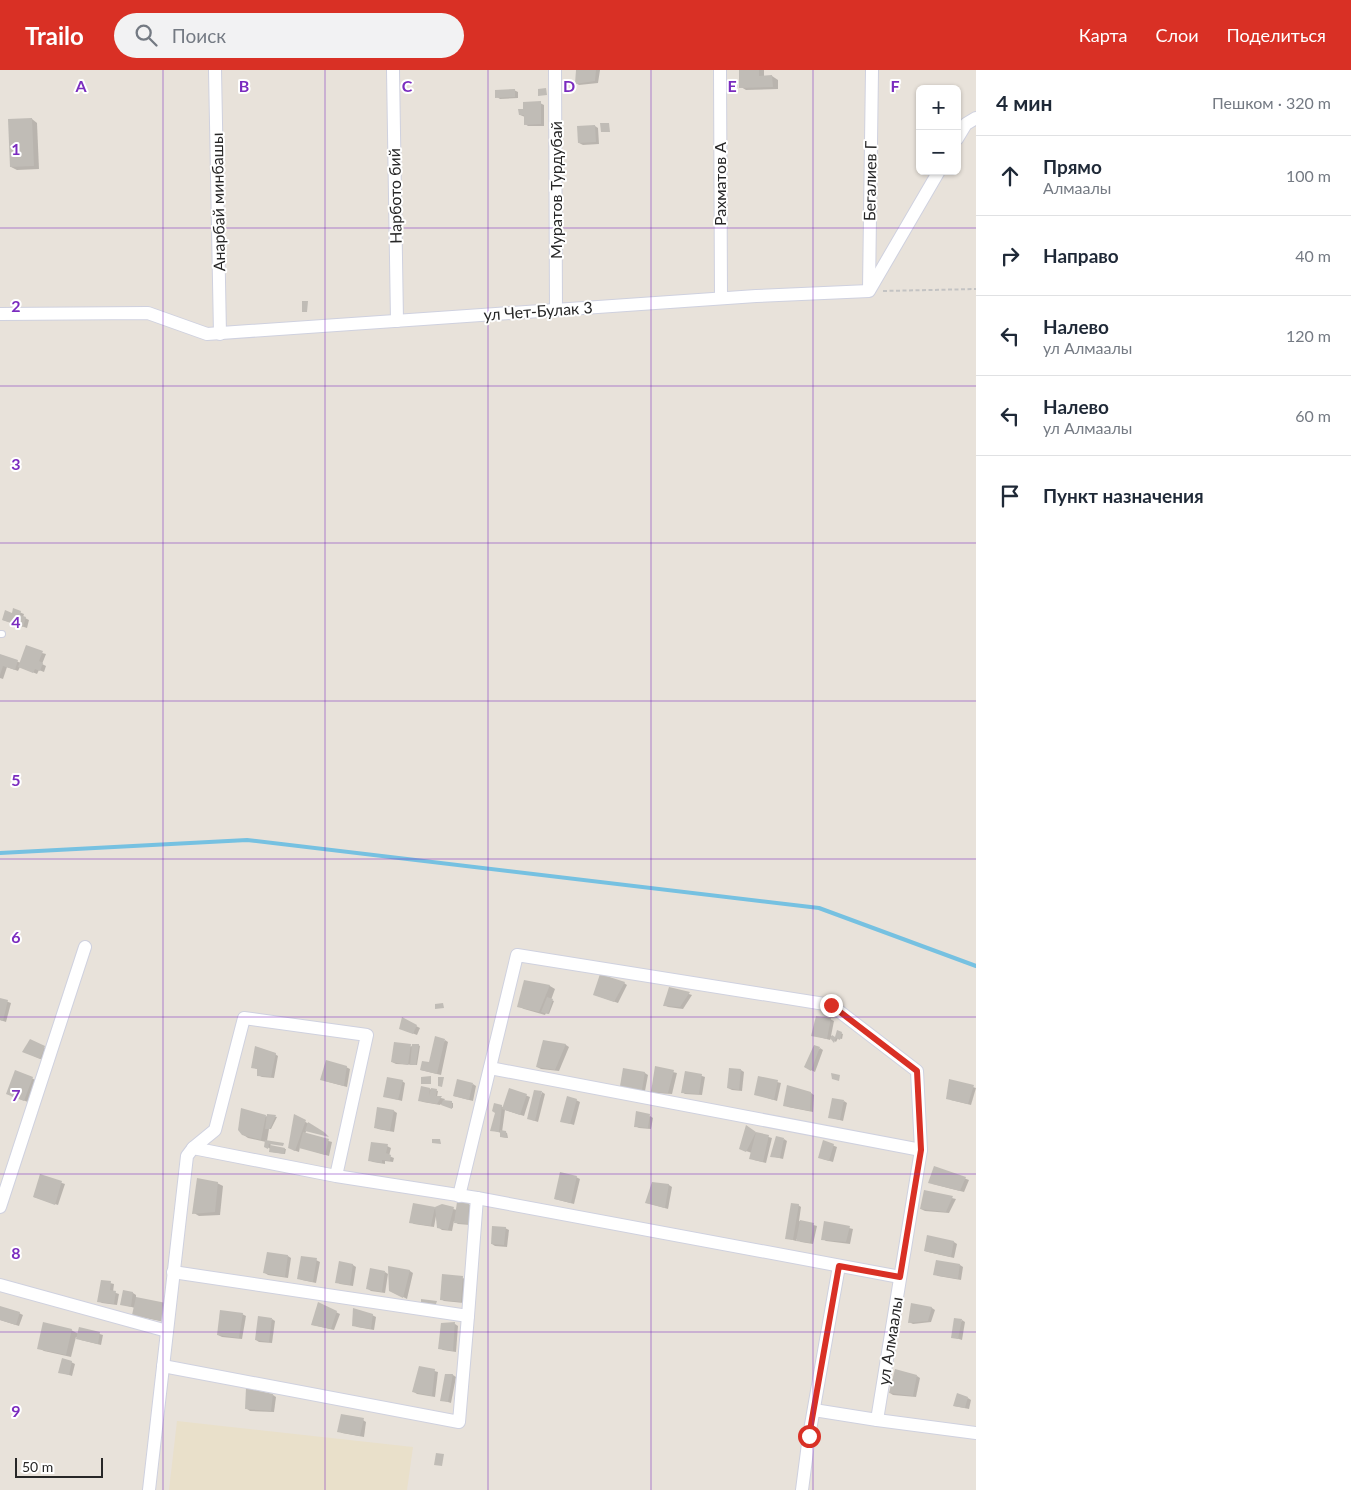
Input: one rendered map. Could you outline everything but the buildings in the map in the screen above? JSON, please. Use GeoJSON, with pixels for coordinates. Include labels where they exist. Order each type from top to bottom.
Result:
{"type":"FeatureCollection","features":[{"type":"Feature","properties":{"kind":"street","name":"Анарбай минбашы"},"geometry":{"type":"LineString","coordinates":[[215,70],[220,334]]}},
{"type":"Feature","properties":{"kind":"street","name":"Нарбото бий"},"geometry":{"type":"LineString","coordinates":[[393,70],[397,321]]}},
{"type":"Feature","properties":{"kind":"street","name":"Муратов Турдубай"},"geometry":{"type":"LineString","coordinates":[[555,70],[556,310]]}},
{"type":"Feature","properties":{"kind":"street","name":"Рахматов А"},"geometry":{"type":"LineString","coordinates":[[720,70],[721,298]]}},
{"type":"Feature","properties":{"kind":"street","name":"Бегалиев Г"},"geometry":{"type":"LineString","coordinates":[[869,291],[872,70]]}},
{"type":"Feature","properties":{"kind":"street"},"geometry":{"type":"LineString","coordinates":[[961,132],[966,124],[976,118]]}},
{"type":"Feature","properties":{"kind":"street"},"geometry":{"type":"LineString","coordinates":[[869,291],[937,175]]}},
{"type":"Feature","properties":{"kind":"street","name":"ул Чет-Булак 3"},"geometry":{"type":"LineString","coordinates":[[0,314],[148,313],[207,334],[220,334],[721,298],[869,291]]}},
{"type":"Feature","properties":{"kind":"street"},"geometry":{"type":"LineString","coordinates":[[0,1207],[85,947]]}},
{"type":"Feature","properties":{"kind":"street","name":"ул Алмаалы"},"geometry":{"type":"LineString","coordinates":[[490,1068],[517,955],[831,1005],[917,1071],[921,1150],[877,1420]]}},
{"type":"Feature","properties":{"kind":"street"},"geometry":{"type":"LineString","coordinates":[[149,1490],[187,1156],[215,1130],[244,1018],[367,1035],[336,1176]]}},
{"type":"Feature","properties":{"kind":"street"},"geometry":{"type":"LineString","coordinates":[[459,1196],[490,1068],[921,1150]]}},
{"type":"Feature","properties":{"kind":"street"},"geometry":{"type":"LineString","coordinates":[[194,1148],[336,1176],[477,1198],[900,1277]]}},
{"type":"Feature","properties":{"kind":"street"},"geometry":{"type":"LineString","coordinates":[[163,1366],[459,1422],[477,1198]]}},
{"type":"Feature","properties":{"kind":"street"},"geometry":{"type":"LineString","coordinates":[[802,1490],[839,1266]]}},
{"type":"Feature","properties":{"kind":"street"},"geometry":{"type":"LineString","coordinates":[[174,1272],[468,1316]]}},
{"type":"Feature","properties":{"kind":"street"},"geometry":{"type":"LineString","coordinates":[[0,1285],[167,1331]]}},
{"type":"Feature","properties":{"kind":"street"},"geometry":{"type":"LineString","coordinates":[[814,1410],[976,1432]]}},
{"type":"Feature","properties":{"kind":"path"},"geometry":{"type":"LineString","coordinates":[[869,291],[976,288]]}},
{"type":"Feature","properties":{"kind":"shaded area"},"geometry":{"type":"Polygon","coordinates":[[[177,1421],[413,1447],[407,1490],[169,1490],[177,1421]]]}},
{"type":"Feature","properties":{"kind":"waterway"},"geometry":{"type":"LineString","coordinates":[[0,853],[247,840],[819,908],[976,966]]}},
{"type":"Feature","properties":{"kind":"route"},"geometry":{"type":"LineString","coordinates":[[809,1436],[839,1266],[900,1277],[921,1150],[917,1071],[831,1005]]}}]}
